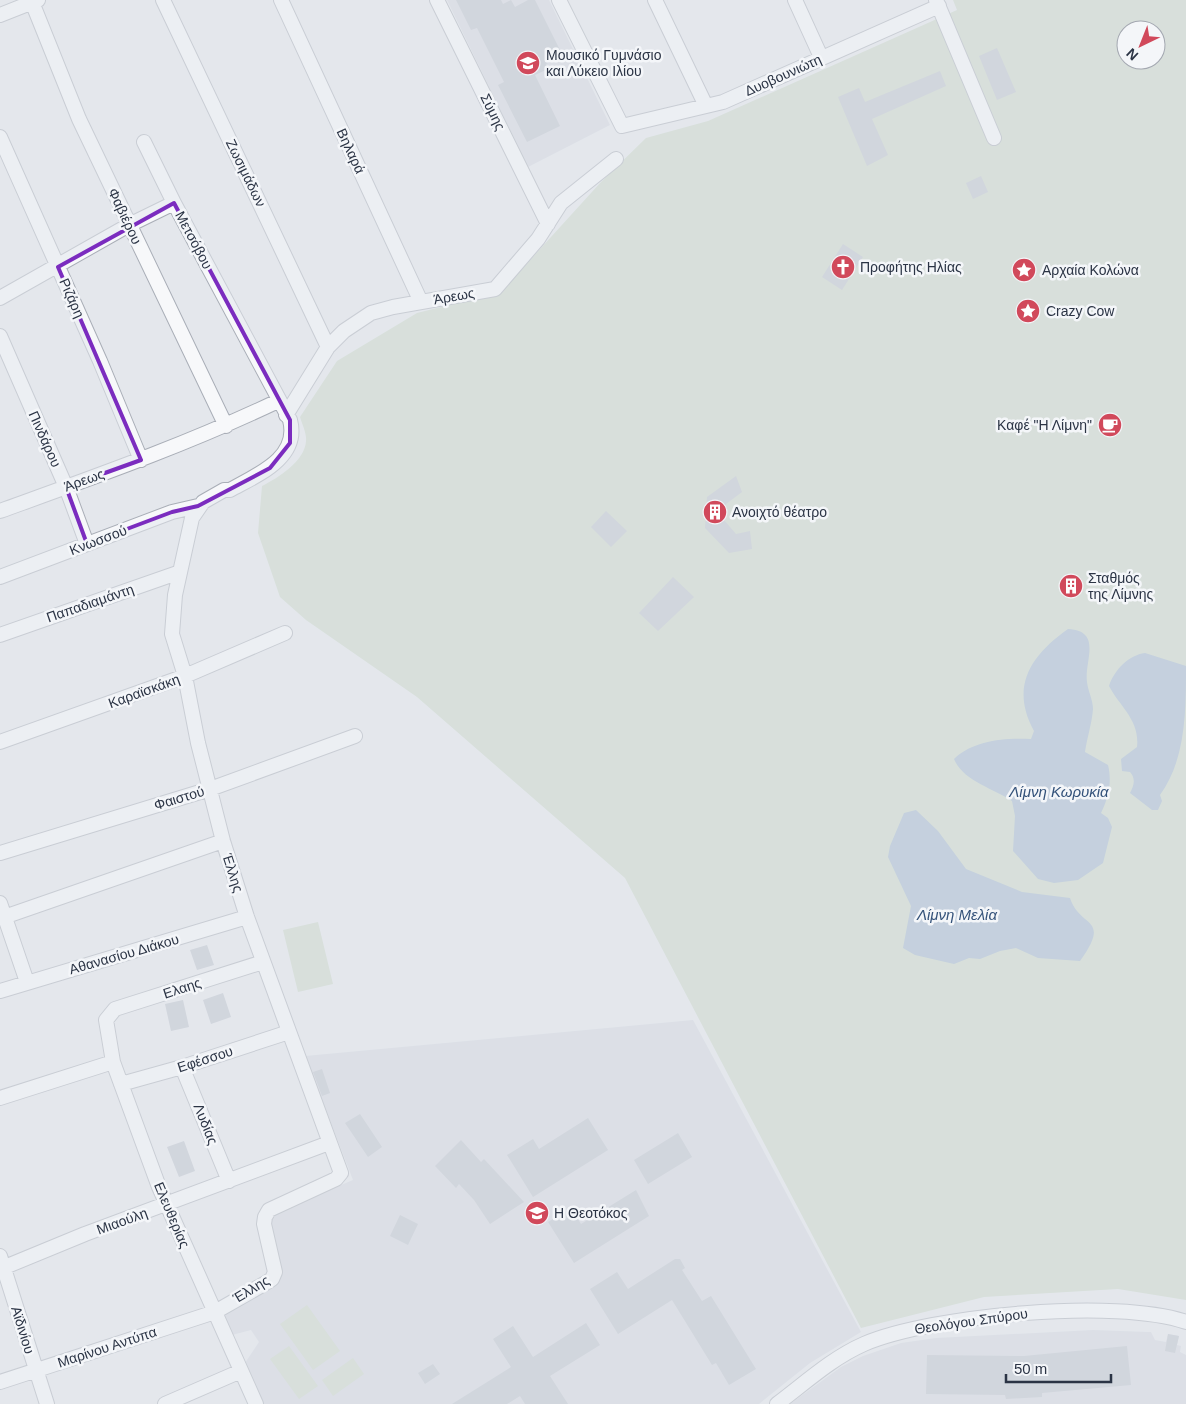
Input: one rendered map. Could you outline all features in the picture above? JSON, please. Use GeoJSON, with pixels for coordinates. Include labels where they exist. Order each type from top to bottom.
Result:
{"type":"FeatureCollection","features":[{"type":"Feature","properties":{"kind":"street","name":"Ζωσιμάδων"},"geometry":{"type":"LineString","coordinates":[[163,0],[328,347]]}},
{"type":"Feature","properties":{"kind":"street","name":"Βηλαρά"},"geometry":{"type":"LineString","coordinates":[[281,0],[421,302]]}},
{"type":"Feature","properties":{"kind":"street","name":"Σύμης"},"geometry":{"type":"LineString","coordinates":[[437,0],[548,224]]}},
{"type":"Feature","properties":{"kind":"street","name":"Δυοβουνιώτη"},"geometry":{"type":"LineString","coordinates":[[559,0],[622,126],[722,102],[937,3]]}},
{"type":"Feature","properties":{"kind":"street"},"geometry":{"type":"LineString","coordinates":[[654,0],[706,106]]}},
{"type":"Feature","properties":{"kind":"street"},"geometry":{"type":"LineString","coordinates":[[795,0],[822,57]]}},
{"type":"Feature","properties":{"kind":"street"},"geometry":{"type":"LineString","coordinates":[[0,15],[35,1]]}},
{"type":"Feature","properties":{"kind":"street","name":"Φαβιέρου"},"geometry":{"type":"LineString","coordinates":[[35,1],[79,119],[226,426]]}},
{"type":"Feature","properties":{"kind":"street"},"geometry":{"type":"LineString","coordinates":[[937,3],[994,138]]}},
{"type":"Feature","properties":{"kind":"street","name":"Ριζάρη"},"geometry":{"type":"LineString","coordinates":[[0,137],[141,460]]}},
{"type":"Feature","properties":{"kind":"street"},"geometry":{"type":"LineString","coordinates":[[144,142],[174,203]]}},
{"type":"Feature","properties":{"kind":"street","name":"Άρεως"},"geometry":{"type":"LineString","coordinates":[[286,415],[328,347],[344,331],[371,313],[495,289],[548,224],[568,196],[616,159]]}},
{"type":"Feature","properties":{"kind":"street","name":"Μετσόβου"},"geometry":{"type":"LineString","coordinates":[[0,298],[58,267],[129,225],[174,203],[278,401]]}},
{"type":"Feature","properties":{"kind":"street","name":"Πινδάρου"},"geometry":{"type":"LineString","coordinates":[[1,341],[66,487],[86,544]]}},
{"type":"Feature","properties":{"kind":"street","name":"Άρεως"},"geometry":{"type":"LineString","coordinates":[[0,511],[141,460],[226,426],[278,401]]}},
{"type":"Feature","properties":{"kind":"street"},"geometry":{"type":"LineString","coordinates":[[198,506],[216,494],[230,490],[270,468],[280,458],[290,442],[292,428],[278,401]]}},
{"type":"Feature","properties":{"kind":"street","name":"Κνωσσού"},"geometry":{"type":"LineString","coordinates":[[0,577],[172,512],[198,506]]}},
{"type":"Feature","properties":{"kind":"street","name":"Έλλης"},"geometry":{"type":"LineString","coordinates":[[198,506],[190,524],[180,572],[172,634],[185,676],[198,743],[223,842],[247,918],[341,1174],[336,1179],[276,1206],[265,1217],[264,1224],[275,1263],[272,1278],[215,1312]]}},
{"type":"Feature","properties":{"kind":"street","name":"Παπαδιαμάντη"},"geometry":{"type":"LineString","coordinates":[[0,635],[180,572]]}},
{"type":"Feature","properties":{"kind":"street","name":"Καραϊσκάκη"},"geometry":{"type":"LineString","coordinates":[[0,742],[185,676],[285,633]]}},
{"type":"Feature","properties":{"kind":"street","name":"Φαιστού"},"geometry":{"type":"LineString","coordinates":[[0,853],[210,788],[355,736]]}},
{"type":"Feature","properties":{"kind":"street"},"geometry":{"type":"LineString","coordinates":[[4,917],[223,842]]}},
{"type":"Feature","properties":{"kind":"street"},"geometry":{"type":"LineString","coordinates":[[0,903],[27,982]]}},
{"type":"Feature","properties":{"kind":"street","name":"Αθανασίου Διάκου"},"geometry":{"type":"LineString","coordinates":[[0,991],[247,918]]}},
{"type":"Feature","properties":{"kind":"street","name":"Ελαης"},"geometry":{"type":"LineString","coordinates":[[106,1020],[115,1009],[263,962]]}},
{"type":"Feature","properties":{"kind":"street","name":"Ελευθερίας"},"geometry":{"type":"LineString","coordinates":[[106,1020],[113,1062],[167,1205],[256,1404]]}},
{"type":"Feature","properties":{"kind":"street","name":"Εφέσσου"},"geometry":{"type":"LineString","coordinates":[[121,1084],[182,1067],[289,1032]]}},
{"type":"Feature","properties":{"kind":"street"},"geometry":{"type":"LineString","coordinates":[[0,1098],[113,1062]]}},
{"type":"Feature","properties":{"kind":"street","name":"Λυδίας"},"geometry":{"type":"LineString","coordinates":[[182,1067],[229,1181]]}},
{"type":"Feature","properties":{"kind":"street","name":"Μιαούλη"},"geometry":{"type":"LineString","coordinates":[[1,1264],[167,1205],[329,1143]]}},
{"type":"Feature","properties":{"kind":"street","name":"Αϊδινίου"},"geometry":{"type":"LineString","coordinates":[[1,1264],[47,1404]]}},
{"type":"Feature","properties":{"kind":"street","name":"Θεολόγου Σπύρου"},"geometry":{"type":"LineString","coordinates":[[777,1404],[839,1356],[883,1336],[924,1326],[1024,1313],[1080,1311],[1153,1314],[1186,1322]]}},
{"type":"Feature","properties":{"kind":"street","name":"Μαρίνου Αντύπα"},"geometry":{"type":"LineString","coordinates":[[0,1382],[215,1312]]}},
{"type":"Feature","properties":{"kind":"street"},"geometry":{"type":"LineString","coordinates":[[165,1404],[241,1371]]}},
{"type":"Feature","properties":{"kind":"highlighted area"},"geometry":{"type":"Polygon","coordinates":[[[174,203],[290,420],[290,443],[270,468],[198,506],[172,512],[87,544],[66,487],[141,460],[58,267],[174,203]]]}},
{"type":"Feature","properties":{"kind":"shaded area","name":"Μουσικό Γυμνάσιο και Λύκειο Ιλίου"},"geometry":{"type":"Polygon","coordinates":[[[447,0],[549,0],[610,125],[528,167],[447,0]]]}},
{"type":"Feature","properties":{"kind":"shaded area","name":"Η Θεοτόκος"},"geometry":{"type":"Polygon","coordinates":[[[693,1020],[861,1332],[810,1363],[759,1404],[263,1404],[245,1363],[259,1342],[251,1330],[232,1335],[224,1315],[229,1308],[278,1284],[282,1272],[270,1222],[274,1215],[279,1211],[353,1180],[305,1056],[693,1020]]]}},
{"type":"Feature","properties":{"kind":"shaded area"},"geometry":{"type":"Polygon","coordinates":[[[1093,1330],[1151,1332],[1155,1340],[1166,1342],[1168,1334],[1179,1336],[1177,1345],[1181,1346],[1180,1352],[1186,1355],[1186,1404],[790,1404],[841,1367],[863,1356],[901,1343],[936,1338],[1093,1330]]]}},
{"type":"Feature","properties":{"kind":"green space"},"geometry":{"type":"Polygon","coordinates":[[[953,0],[1186,0],[1186,1300],[1118,1289],[984,1297],[861,1328],[625,878],[417,697],[306,620],[280,597],[258,533],[262,486],[283,474],[301,455],[306,438],[300,417],[337,361],[417,313],[501,292],[601,182],[646,138],[708,121],[957,10],[953,0]]]}},
{"type":"Feature","properties":{"kind":"green space"},"geometry":{"type":"Polygon","coordinates":[[[318,922],[333,984],[298,992],[283,930],[318,922]]]}},
{"type":"Feature","properties":{"kind":"green space"},"geometry":{"type":"Polygon","coordinates":[[[307,1305],[340,1351],[313,1370],[280,1324],[307,1305]]]}},
{"type":"Feature","properties":{"kind":"green space"},"geometry":{"type":"Polygon","coordinates":[[[289,1346],[318,1386],[299,1399],[270,1359],[289,1346]]]}},
{"type":"Feature","properties":{"kind":"green space"},"geometry":{"type":"Polygon","coordinates":[[[353,1358],[364,1374],[333,1396],[322,1380],[353,1358]]]}},
{"type":"Feature","properties":{"kind":"water","name":"Λίμνη Κωρυκία"},"geometry":{"type":"Polygon","coordinates":[[[1068,629],[1079,631],[1089,641],[1087,682],[1093,709],[1085,752],[1108,765],[1109,789],[1101,813],[1108,818],[1112,827],[1103,863],[1078,880],[1054,883],[1038,879],[1013,851],[1015,816],[1012,801],[971,779],[958,767],[954,759],[971,748],[990,741],[1031,739],[1034,731],[1027,715],[1024,700],[1024,687],[1028,674],[1043,650],[1068,629]]]}},
{"type":"Feature","properties":{"kind":"water"},"geometry":{"type":"Polygon","coordinates":[[[1145,653],[1186,666],[1185,717],[1180,750],[1169,781],[1160,795],[1162,801],[1158,810],[1152,810],[1130,793],[1134,780],[1130,772],[1122,771],[1121,759],[1137,747],[1137,737],[1132,721],[1109,686],[1114,674],[1123,664],[1139,654],[1145,653]]]}},
{"type":"Feature","properties":{"kind":"water","name":"Λίμνη Μελία"},"geometry":{"type":"Polygon","coordinates":[[[916,810],[938,831],[966,869],[1022,892],[1070,898],[1080,915],[1094,929],[1089,947],[1080,961],[1038,958],[1016,948],[1000,951],[980,959],[969,958],[954,964],[915,955],[903,948],[911,906],[888,857],[890,846],[904,813],[916,810]]]}},
{"type":"Feature","properties":{"kind":"building"},"geometry":{"type":"Polygon","coordinates":[[[456,0],[501,0],[503,4],[511,0],[515,7],[528,0],[535,0],[563,56],[546,64],[548,69],[535,75],[560,126],[527,142],[498,85],[504,82],[477,28],[471,30],[456,0]]]}},
{"type":"Feature","properties":{"kind":"building"},"geometry":{"type":"Polygon","coordinates":[[[997,48],[1016,92],[997,100],[979,56],[997,48]]]}},
{"type":"Feature","properties":{"kind":"building"},"geometry":{"type":"Polygon","coordinates":[[[940,71],[946,86],[872,119],[888,155],[867,166],[838,97],[859,88],[865,102],[940,71]]]}},
{"type":"Feature","properties":{"kind":"building"},"geometry":{"type":"Polygon","coordinates":[[[981,176],[988,192],[973,199],[966,183],[981,176]]]}},
{"type":"Feature","properties":{"kind":"building","name":"Προφήτης Ηλίας"},"geometry":{"type":"Polygon","coordinates":[[[843,244],[863,257],[842,290],[822,277],[843,244]]]}},
{"type":"Feature","properties":{"kind":"building","name":"Ανοιχτό θέατρο"},"geometry":{"type":"Polygon","coordinates":[[[736,476],[742,492],[726,504],[724,520],[736,534],[750,531],[752,549],[729,553],[705,528],[707,497],[736,476]]]}},
{"type":"Feature","properties":{"kind":"building"},"geometry":{"type":"Polygon","coordinates":[[[606,511],[627,531],[611,547],[591,527],[606,511]]]}},
{"type":"Feature","properties":{"kind":"building"},"geometry":{"type":"Polygon","coordinates":[[[673,577],[694,597],[658,631],[639,613],[673,577]]]}},
{"type":"Feature","properties":{"kind":"building"},"geometry":{"type":"Polygon","coordinates":[[[207,945],[214,965],[197,970],[190,950],[207,945]]]}},
{"type":"Feature","properties":{"kind":"building"},"geometry":{"type":"Polygon","coordinates":[[[223,993],[231,1017],[211,1024],[203,1000],[223,993]]]}},
{"type":"Feature","properties":{"kind":"building"},"geometry":{"type":"Polygon","coordinates":[[[183,1000],[189,1027],[171,1031],[165,1004],[183,1000]]]}},
{"type":"Feature","properties":{"kind":"building"},"geometry":{"type":"Polygon","coordinates":[[[322,1069],[330,1093],[322,1096],[313,1072],[322,1069]]]}},
{"type":"Feature","properties":{"kind":"building"},"geometry":{"type":"Polygon","coordinates":[[[360,1114],[382,1147],[368,1157],[345,1123],[360,1114]]]}},
{"type":"Feature","properties":{"kind":"building"},"geometry":{"type":"Polygon","coordinates":[[[588,1118],[608,1150],[533,1197],[507,1155],[533,1139],[539,1149],[588,1118]]]}},
{"type":"Feature","properties":{"kind":"building"},"geometry":{"type":"Polygon","coordinates":[[[678,1133],[692,1157],[648,1184],[634,1160],[678,1133]]]}},
{"type":"Feature","properties":{"kind":"building"},"geometry":{"type":"Polygon","coordinates":[[[461,1140],[481,1162],[484,1159],[524,1202],[490,1224],[474,1200],[459,1184],[456,1188],[435,1166],[461,1140]]]}},
{"type":"Feature","properties":{"kind":"building"},"geometry":{"type":"Polygon","coordinates":[[[184,1141],[195,1171],[179,1177],[167,1147],[184,1141]]]}},
{"type":"Feature","properties":{"kind":"building"},"geometry":{"type":"Polygon","coordinates":[[[636,1190],[649,1216],[574,1263],[548,1222],[571,1208],[581,1224],[636,1190]]]}},
{"type":"Feature","properties":{"kind":"building"},"geometry":{"type":"Polygon","coordinates":[[[400,1215],[418,1224],[408,1245],[390,1236],[400,1215]]]}},
{"type":"Feature","properties":{"kind":"building"},"geometry":{"type":"Polygon","coordinates":[[[675,1259],[680,1259],[685,1268],[682,1270],[702,1301],[711,1296],[756,1369],[729,1385],[716,1363],[712,1365],[672,1300],[618,1334],[590,1289],[617,1272],[628,1289],[675,1259]]]}},
{"type":"Feature","properties":{"kind":"building"},"geometry":{"type":"Polygon","coordinates":[[[586,1323],[600,1345],[550,1376],[568,1404],[525,1404],[520,1396],[507,1404],[452,1404],[511,1367],[493,1339],[513,1326],[533,1357],[586,1323]]]}},
{"type":"Feature","properties":{"kind":"building"},"geometry":{"type":"Polygon","coordinates":[[[1168,1334],[1179,1336],[1175,1353],[1165,1351],[1168,1334]]]}},
{"type":"Feature","properties":{"kind":"building"},"geometry":{"type":"Polygon","coordinates":[[[1127,1346],[1131,1385],[1042,1393],[1042,1397],[1006,1399],[1005,1395],[926,1394],[927,1355],[1024,1356],[1127,1346]]]}},
{"type":"Feature","properties":{"kind":"building"},"geometry":{"type":"Polygon","coordinates":[[[433,1364],[440,1374],[425,1384],[418,1373],[433,1364]]]}},
{"type":"Feature","properties":{"kind":"place","name":"Μουσικό Γυμνάσιο και Λύκειο Ιλίου"},"geometry":{"type":"Point","coordinates":[528,63]}},
{"type":"Feature","properties":{"kind":"place","name":"Προφήτης Ηλίας"},"geometry":{"type":"Point","coordinates":[843,267]}},
{"type":"Feature","properties":{"kind":"place","name":"Αρχαία Κολώνα"},"geometry":{"type":"Point","coordinates":[1024,270]}},
{"type":"Feature","properties":{"kind":"place","name":"Crazy Cow"},"geometry":{"type":"Point","coordinates":[1028,311]}},
{"type":"Feature","properties":{"kind":"place","name":"Καφέ \"Η Λίμνη\""},"geometry":{"type":"Point","coordinates":[1110,425]}},
{"type":"Feature","properties":{"kind":"place","name":"Ανοιχτό θέατρο"},"geometry":{"type":"Point","coordinates":[715,512]}},
{"type":"Feature","properties":{"kind":"place","name":"Σταθμός της Λίμνης"},"geometry":{"type":"Point","coordinates":[1071,586]}},
{"type":"Feature","properties":{"kind":"place","name":"Η Θεοτόκος"},"geometry":{"type":"Point","coordinates":[537,1213]}}]}
